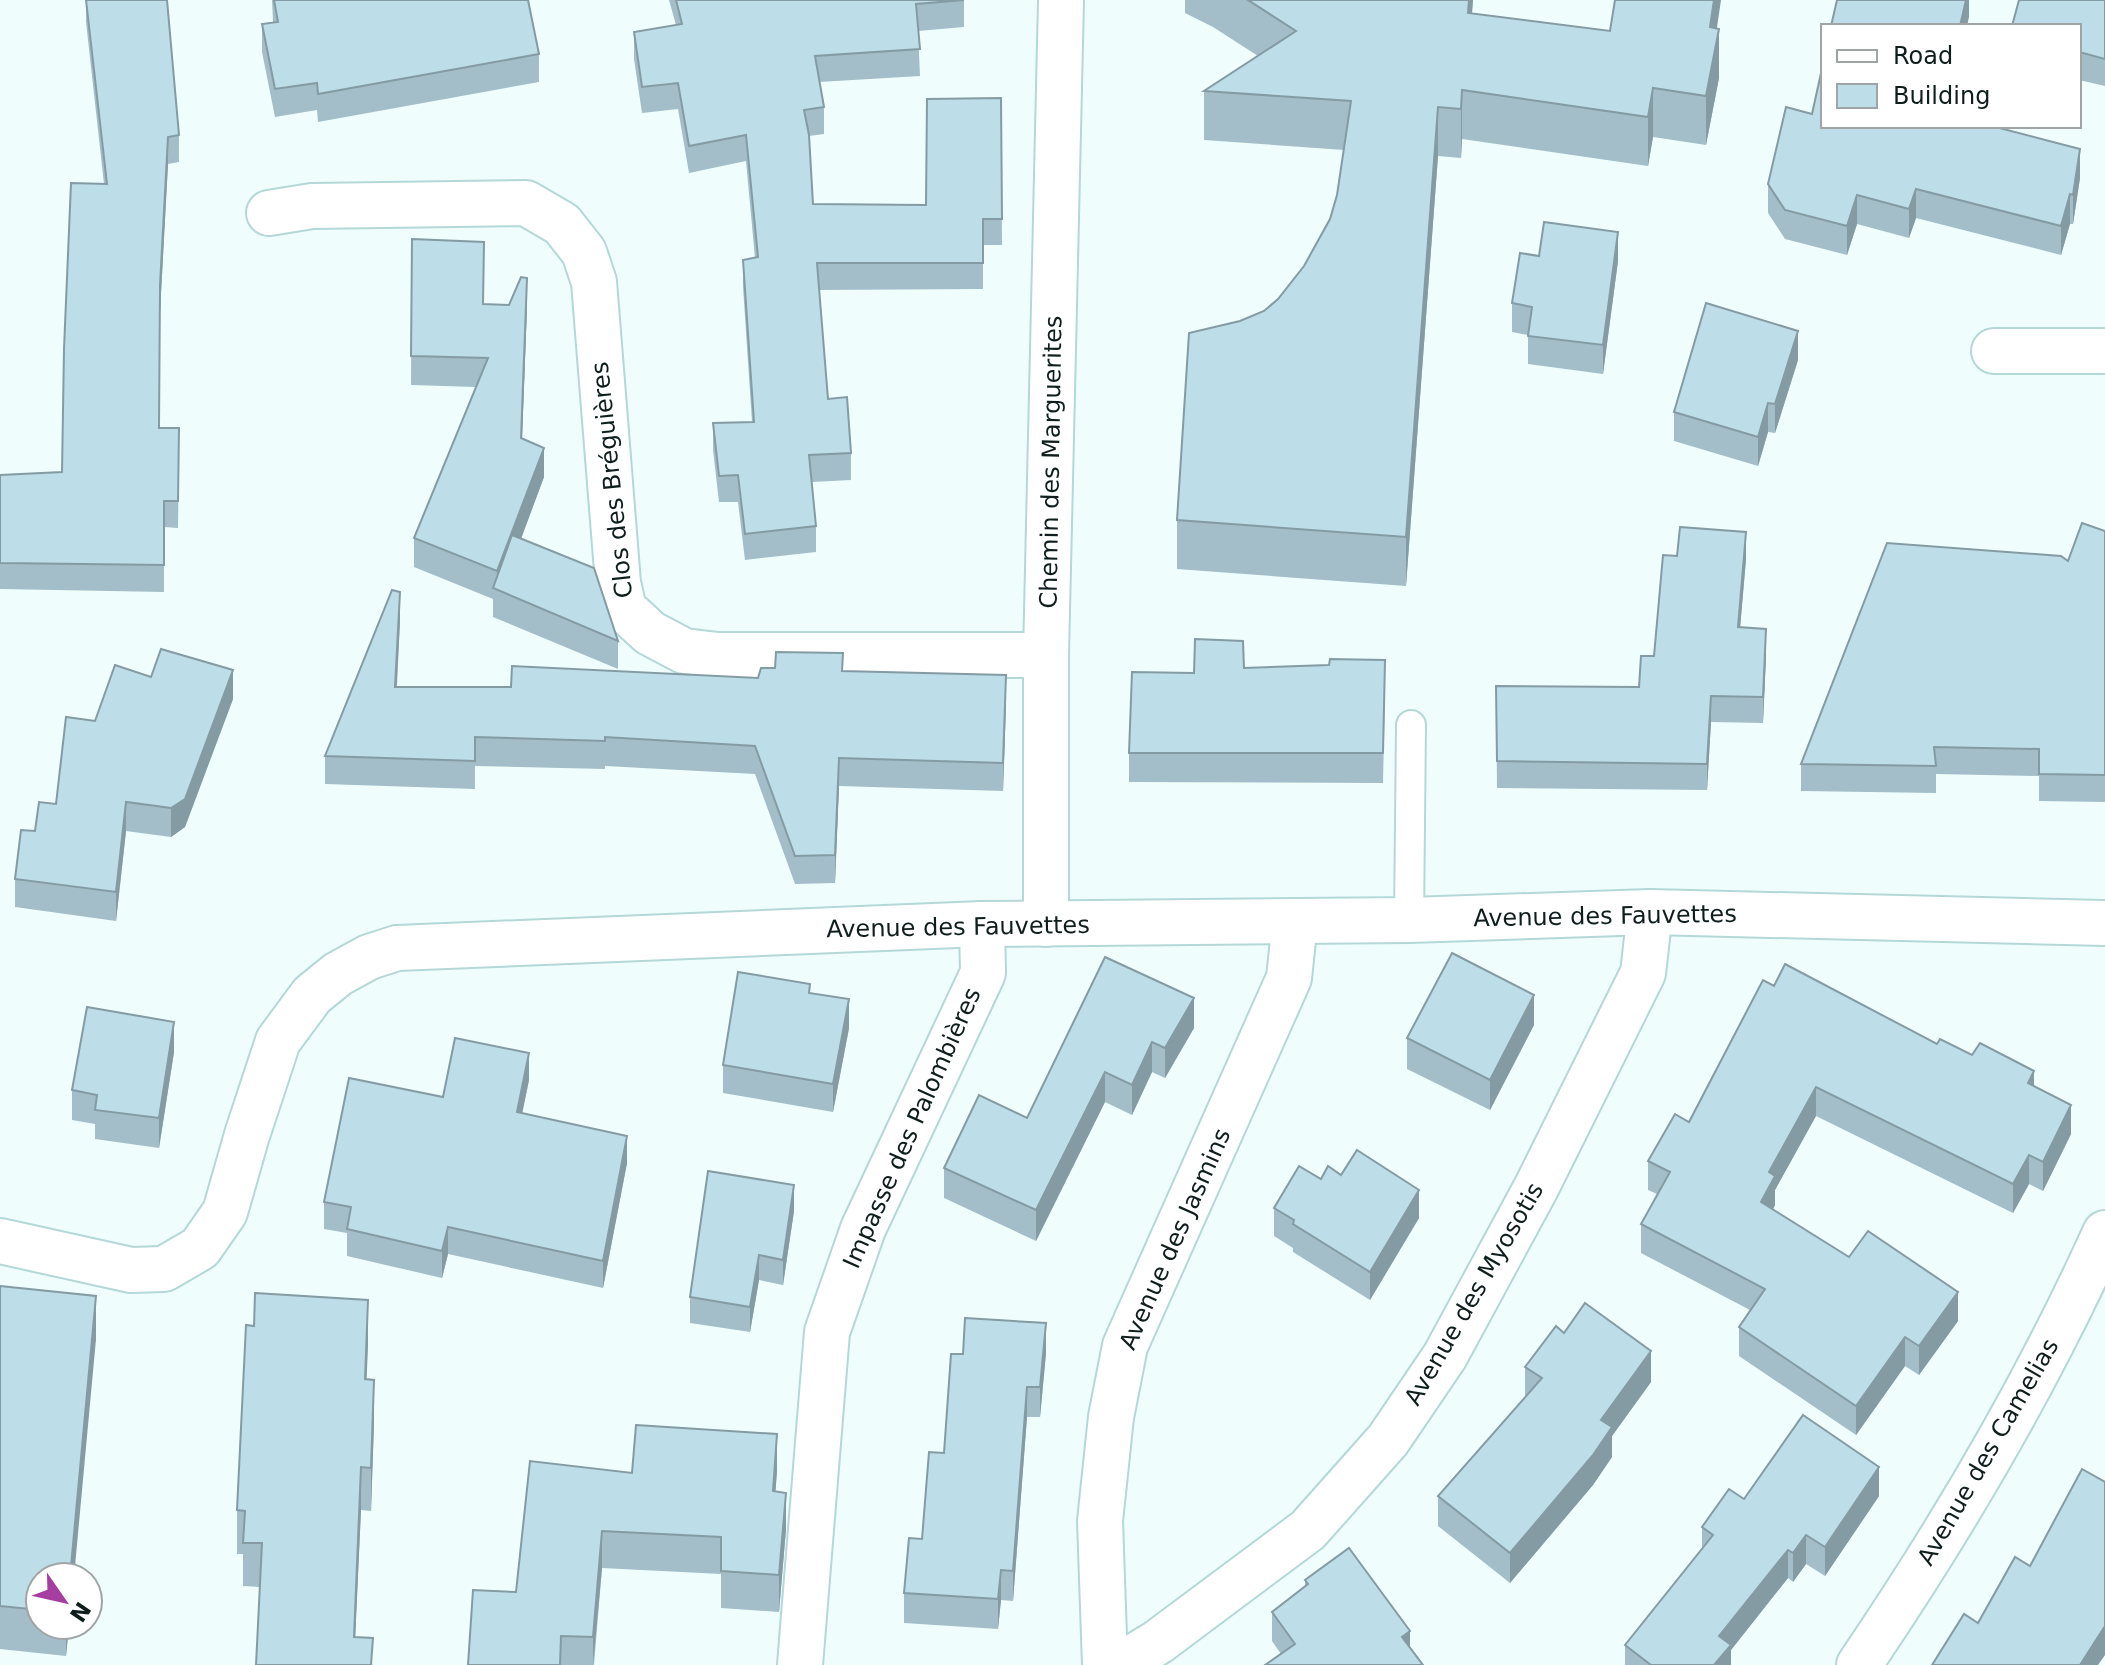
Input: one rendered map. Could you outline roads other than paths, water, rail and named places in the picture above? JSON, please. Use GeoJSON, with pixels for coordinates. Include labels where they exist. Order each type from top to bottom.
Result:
{"type":"FeatureCollection","features":[{"type":"Feature","properties":{"kind":"street","name":"Chemin des Marguerites"},"geometry":{"type":"LineString","coordinates":[[1046,924],[1046,655],[1061,0]]}},
{"type":"Feature","properties":{"kind":"street","name":"Clos des Bréguières"},"geometry":{"type":"LineString","coordinates":[[269,213],[312,206],[526,203],[562,224],[584,252],[594,282],[618,583],[624,609],[650,633],[684,651],[718,655],[1046,655]]}},
{"type":"Feature","properties":{"kind":"street"},"geometry":{"type":"LineString","coordinates":[[1994,351],[2105,351]]}},
{"type":"Feature","properties":{"kind":"street","name":"Avenue des Fauvettes"},"geometry":{"type":"LineString","coordinates":[[0,1241],[131,1270],[164,1269],[200,1248],[225,1212],[278,1041],[312,995],[338,974],[369,957],[397,948],[982,924],[1409,920],[1650,912],[2105,923]]}},
{"type":"Feature","properties":{"kind":"street","name":"Avenue des Myosotis"},"geometry":{"type":"LineString","coordinates":[[1120,1665],[1158,1642],[1308,1530],[1388,1440],[1452,1342],[1536,1188],[1629,1002],[1643,973],[1650,912]]}},
{"type":"Feature","properties":{"kind":"street","name":"Avenue des Jasmins"},"geometry":{"type":"LineString","coordinates":[[1105,1665],[1100,1521],[1111,1417],[1125,1346],[1289,978],[1295,921]]}},
{"type":"Feature","properties":{"kind":"street","name":"Impasse des Palombières"},"geometry":{"type":"LineString","coordinates":[[800,1665],[827,1332],[863,1229],[983,973],[982,924]]}},
{"type":"Feature","properties":{"kind":"street","name":"Avenue des Camelias"},"geometry":{"type":"LineString","coordinates":[[1859,1665],[1974,1483],[2070,1312],[2105,1233]]}},
{"type":"Feature","properties":{"kind":"lane"},"geometry":{"type":"LineString","coordinates":[[1409,920],[1411,725]]}}]}
